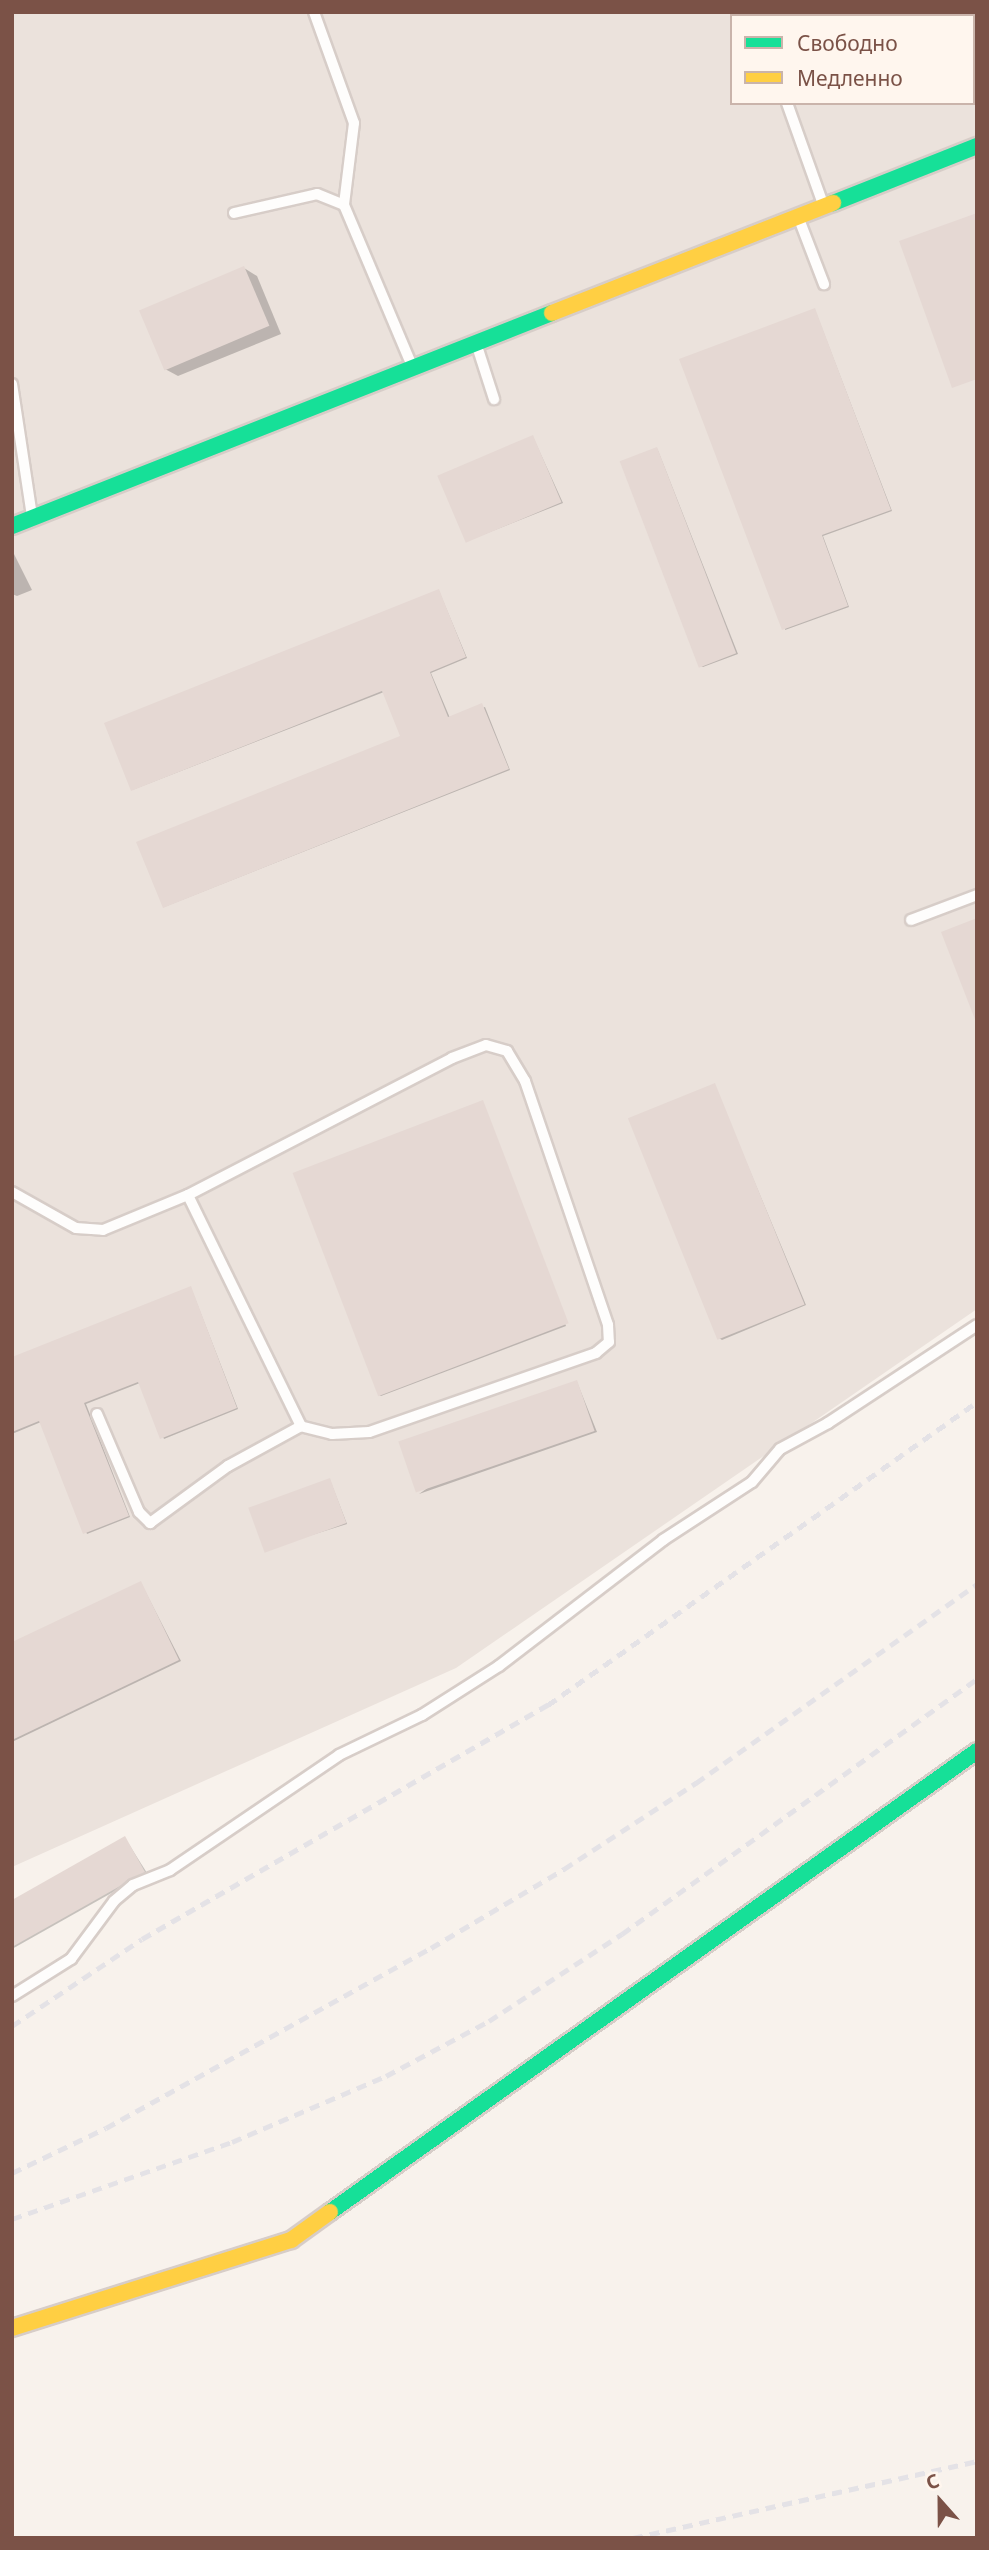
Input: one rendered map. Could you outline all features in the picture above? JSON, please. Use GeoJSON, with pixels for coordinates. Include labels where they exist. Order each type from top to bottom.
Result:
{"type":"FeatureCollection","features":[{"type":"Feature","properties":{"kind":"street"},"geometry":{"type":"LineString","coordinates":[[12,526],[977,146]]}},
{"type":"Feature","properties":{"kind":"street"},"geometry":{"type":"LineString","coordinates":[[12,2328],[291,2240],[977,1751]]}},
{"type":"Feature","properties":{"kind":"lane"},"geometry":{"type":"LineString","coordinates":[[314,12],[354,123],[344,205],[413,368]]}},
{"type":"Feature","properties":{"kind":"lane"},"geometry":{"type":"LineString","coordinates":[[788,105],[824,206]]}},
{"type":"Feature","properties":{"kind":"lane"},"geometry":{"type":"LineString","coordinates":[[234,213],[317,194],[344,205]]}},
{"type":"Feature","properties":{"kind":"lane"},"geometry":{"type":"LineString","coordinates":[[798,217],[824,284]]}},
{"type":"Feature","properties":{"kind":"lane"},"geometry":{"type":"LineString","coordinates":[[476,344],[494,399]]}},
{"type":"Feature","properties":{"kind":"lane"},"geometry":{"type":"LineString","coordinates":[[12,384],[32,519]]}},
{"type":"Feature","properties":{"kind":"lane"},"geometry":{"type":"LineString","coordinates":[[911,920],[977,895]]}},
{"type":"Feature","properties":{"kind":"lane"},"geometry":{"type":"LineString","coordinates":[[12,1192],[76,1228],[103,1230],[188,1195],[452,1058],[486,1045],[507,1051],[525,1081],[608,1325],[609,1342],[596,1353],[369,1432],[332,1434],[302,1426],[228,1466],[150,1523],[134,1502],[97,1414]]}},
{"type":"Feature","properties":{"kind":"lane"},"geometry":{"type":"LineString","coordinates":[[188,1195],[302,1426]]}},
{"type":"Feature","properties":{"kind":"lane"},"geometry":{"type":"LineString","coordinates":[[12,1996],[71,1959],[114,1901],[133,1885],[170,1870],[339,1755],[422,1714],[499,1665],[663,1540],[752,1482],[780,1449],[828,1423],[977,1325]]}},
{"type":"Feature","properties":{"kind":"shaded area"},"geometry":{"type":"Polygon","coordinates":[[[12,12],[977,12],[977,1309],[456,1668],[12,1867],[12,12]]]}},
{"type":"Feature","properties":{"kind":"building"},"geometry":{"type":"Polygon","coordinates":[[[977,213],[977,379],[952,388],[899,241],[977,213]]]}},
{"type":"Feature","properties":{"kind":"building"},"geometry":{"type":"Polygon","coordinates":[[[244,266],[269,326],[164,370],[139,311],[244,266]]]}},
{"type":"Feature","properties":{"kind":"building"},"geometry":{"type":"Polygon","coordinates":[[[815,308],[891,510],[822,535],[848,606],[782,630],[679,359],[815,308]]]}},
{"type":"Feature","properties":{"kind":"building"},"geometry":{"type":"Polygon","coordinates":[[[533,435],[562,502],[466,543],[437,476],[533,435]]]}},
{"type":"Feature","properties":{"kind":"building"},"geometry":{"type":"Polygon","coordinates":[[[657,447],[736,653],[699,668],[620,461],[657,447]]]}},
{"type":"Feature","properties":{"kind":"building"},"geometry":{"type":"Polygon","coordinates":[[[439,589],[466,657],[430,672],[448,717],[482,703],[509,769],[163,908],[136,842],[400,736],[382,691],[131,791],[104,723],[439,589]]]}},
{"type":"Feature","properties":{"kind":"building"},"geometry":{"type":"Polygon","coordinates":[[[977,918],[977,1022],[976,1022],[941,932],[977,918]]]}},
{"type":"Feature","properties":{"kind":"building"},"geometry":{"type":"Polygon","coordinates":[[[715,1083],[805,1305],[717,1340],[628,1118],[715,1083]]]}},
{"type":"Feature","properties":{"kind":"building"},"geometry":{"type":"Polygon","coordinates":[[[483,1100],[569,1323],[378,1396],[293,1173],[483,1100]]]}},
{"type":"Feature","properties":{"kind":"building"},"geometry":{"type":"Polygon","coordinates":[[[191,1286],[237,1408],[160,1439],[138,1382],[84,1403],[129,1516],[83,1534],[39,1421],[12,1432],[12,1357],[191,1286]]]}},
{"type":"Feature","properties":{"kind":"building"},"geometry":{"type":"Polygon","coordinates":[[[577,1380],[595,1431],[416,1493],[398,1442],[577,1380]]]}},
{"type":"Feature","properties":{"kind":"building"},"geometry":{"type":"Polygon","coordinates":[[[330,1478],[346,1523],[265,1553],[248,1508],[330,1478]]]}},
{"type":"Feature","properties":{"kind":"building"},"geometry":{"type":"Polygon","coordinates":[[[141,1581],[179,1660],[12,1740],[12,1642],[141,1581]]]}},
{"type":"Feature","properties":{"kind":"building"},"geometry":{"type":"Polygon","coordinates":[[[125,1836],[145,1872],[12,1947],[12,1900],[125,1836]]]}},
{"type":"Feature","properties":{"kind":"railway"},"geometry":{"type":"LineString","coordinates":[[12,2026],[142,1939],[548,1705],[977,1402]]}},
{"type":"Feature","properties":{"kind":"railway"},"geometry":{"type":"LineString","coordinates":[[12,2173],[106,2128],[431,1948],[564,1869],[696,1783],[977,1584]]}},
{"type":"Feature","properties":{"kind":"railway"},"geometry":{"type":"LineString","coordinates":[[12,2219],[232,2142],[386,2076],[489,2021],[622,1934],[977,1679]]}},
{"type":"Feature","properties":{"kind":"railway"},"geometry":{"type":"LineString","coordinates":[[633,2538],[977,2461]]}},
{"type":"Feature","properties":{"kind":"traffic: fast"},"geometry":{"type":"LineString","coordinates":[[833,203],[977,146]]}},
{"type":"Feature","properties":{"kind":"traffic: fast"},"geometry":{"type":"LineString","coordinates":[[12,526],[552,313]]}},
{"type":"Feature","properties":{"kind":"traffic: fast"},"geometry":{"type":"LineString","coordinates":[[330,2212],[977,1751]]}},
{"type":"Feature","properties":{"kind":"traffic: slow"},"geometry":{"type":"LineString","coordinates":[[552,313],[833,203]]}},
{"type":"Feature","properties":{"kind":"traffic: slow"},"geometry":{"type":"LineString","coordinates":[[12,2328],[291,2240],[330,2212]]}}]}
